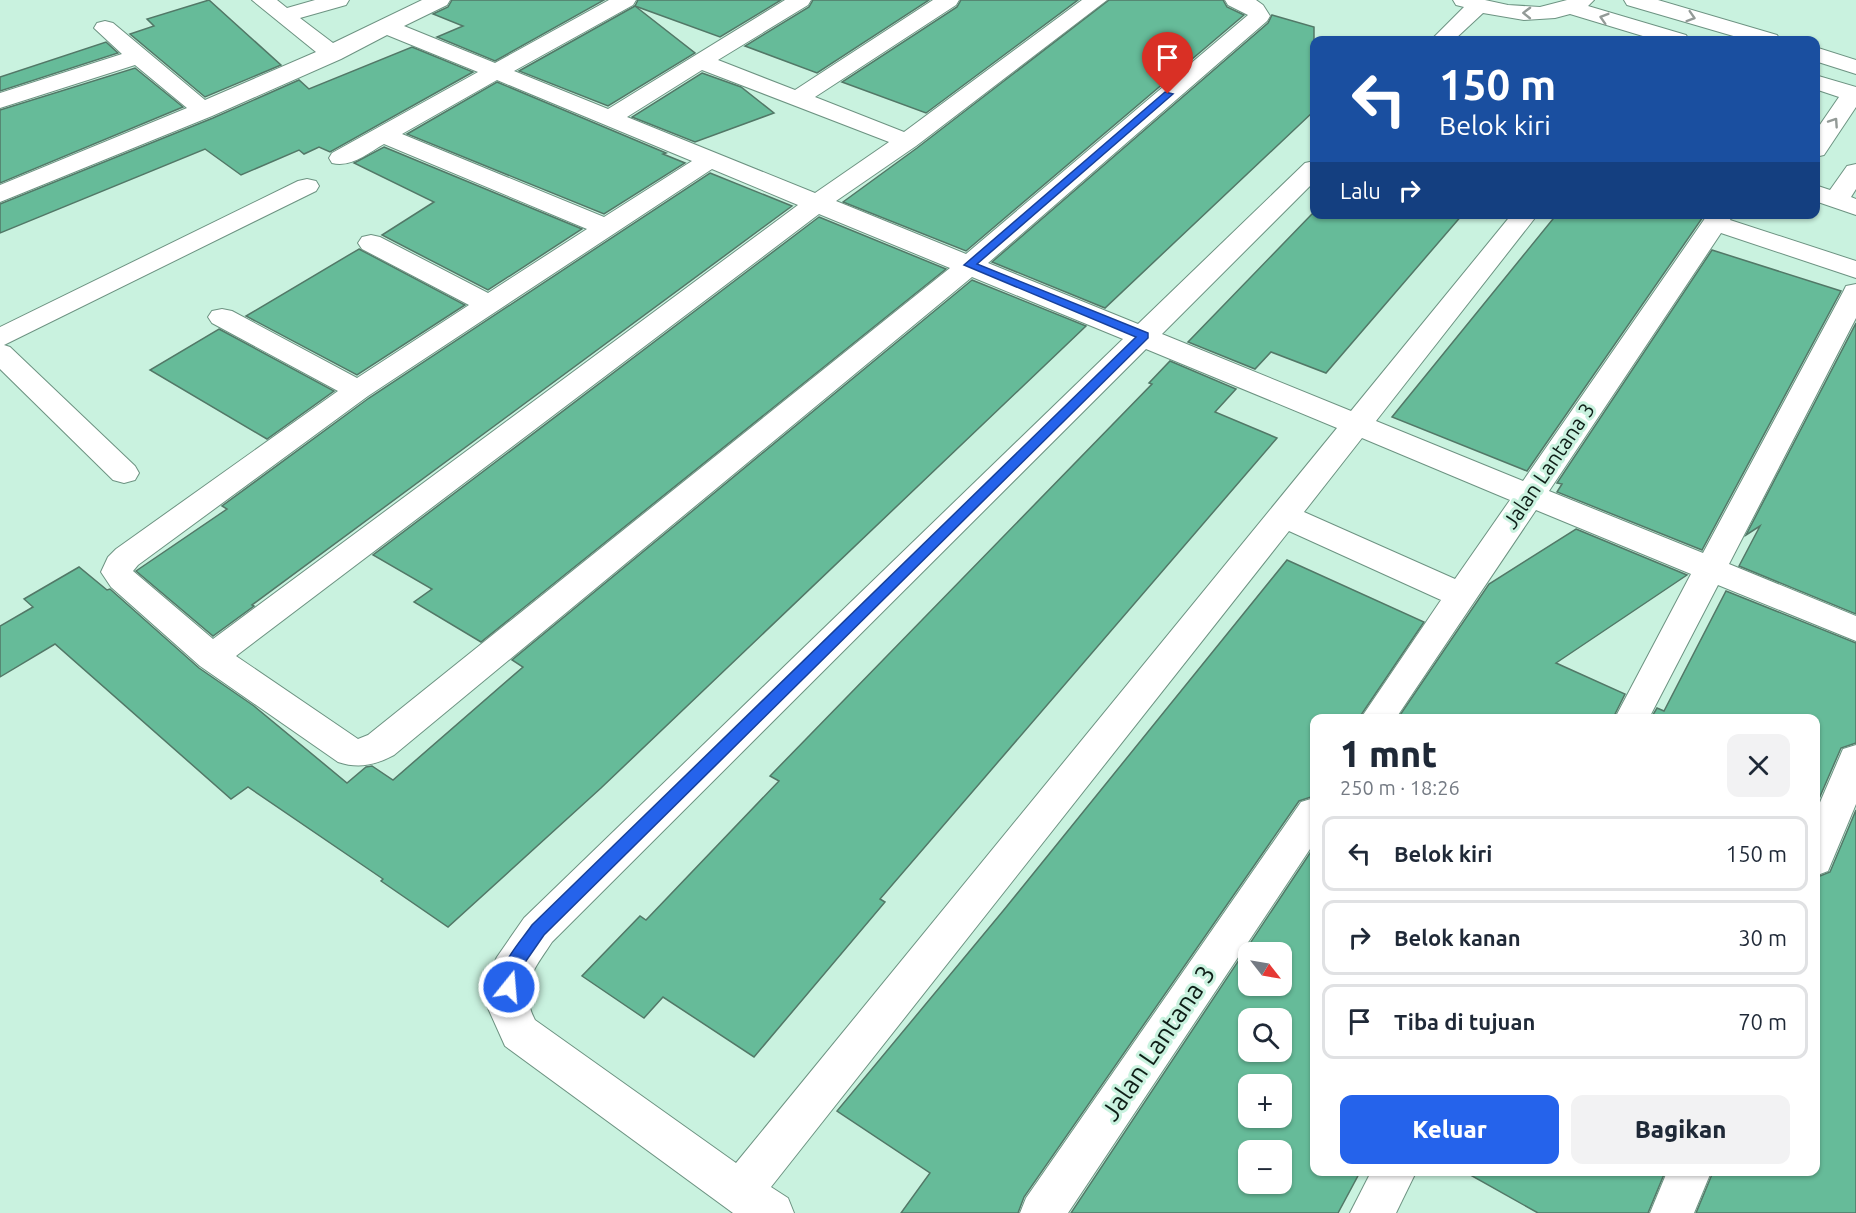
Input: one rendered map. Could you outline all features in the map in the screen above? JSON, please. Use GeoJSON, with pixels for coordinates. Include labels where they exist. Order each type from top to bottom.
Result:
{"type":"FeatureCollection","features":[{"type":"Feature","properties":{"kind":"street"},"geometry":{"type":"LineString","coordinates":[[263,0],[333,54]]}},
{"type":"Feature","properties":{"kind":"street"},"geometry":{"type":"LineString","coordinates":[[283,16],[338,0]]}},
{"type":"Feature","properties":{"kind":"street"},"geometry":{"type":"LineString","coordinates":[[0,194],[204,111],[333,54],[439,0]]}},
{"type":"Feature","properties":{"kind":"street"},"geometry":{"type":"LineString","coordinates":[[340,158],[625,0]]}},
{"type":"Feature","properties":{"kind":"street"},"geometry":{"type":"LineString","coordinates":[[609,118],[800,0]]}},
{"type":"Feature","properties":{"kind":"street"},"geometry":{"type":"LineString","coordinates":[[797,99],[948,0]]}},
{"type":"Feature","properties":{"kind":"street"},"geometry":{"type":"LineString","coordinates":[[212,657],[818,203],[908,141],[1096,0]]}},
{"type":"Feature","properties":{"kind":"street"},"geometry":{"type":"LineString","coordinates":[[711,159],[358,390],[119,565],[117,572],[122,579],[212,657],[351,752],[363,754],[372,750],[970,265],[1258,16],[1257,11],[1251,6],[1236,0]]}},
{"type":"Feature","properties":{"kind":"street"},"geometry":{"type":"LineString","coordinates":[[1635,0],[1756,36]]}},
{"type":"Feature","properties":{"kind":"street"},"geometry":{"type":"LineString","coordinates":[[1445,36],[1471,3],[1497,10],[1536,13],[1576,4],[1667,36]]}},
{"type":"Feature","properties":{"kind":"street"},"geometry":{"type":"LineString","coordinates":[[387,27],[1856,629]]}},
{"type":"Feature","properties":{"kind":"street"},"geometry":{"type":"LineString","coordinates":[[105,28],[204,111]]}},
{"type":"Feature","properties":{"kind":"street"},"geometry":{"type":"LineString","coordinates":[[0,101],[139,56]]}},
{"type":"Feature","properties":{"kind":"street"},"geometry":{"type":"LineString","coordinates":[[1820,56],[1856,67]]}},
{"type":"Feature","properties":{"kind":"street"},"geometry":{"type":"LineString","coordinates":[[699,62],[908,141]]}},
{"type":"Feature","properties":{"kind":"street"},"geometry":{"type":"LineString","coordinates":[[1820,84],[1854,94],[1820,143]]}},
{"type":"Feature","properties":{"kind":"street"},"geometry":{"type":"LineString","coordinates":[[384,135],[605,227]]}},
{"type":"Feature","properties":{"kind":"street"},"geometry":{"type":"LineString","coordinates":[[1836,200],[1856,171]]}},
{"type":"Feature","properties":{"kind":"street"},"geometry":{"type":"LineString","coordinates":[[772,1213],[520,1033],[507,1006],[511,969],[538,930],[1310,172]]}},
{"type":"Feature","properties":{"kind":"street"},"geometry":{"type":"LineString","coordinates":[[0,338],[307,186]]}},
{"type":"Feature","properties":{"kind":"street"},"geometry":{"type":"LineString","coordinates":[[740,1192],[1522,219]]}},
{"type":"Feature","properties":{"kind":"street"},"geometry":{"type":"LineString","coordinates":[[1718,219],[1856,270]]}},
{"type":"Feature","properties":{"kind":"street","name":"Jalan Lantana 3"},"geometry":{"type":"LineString","coordinates":[[1381,714],[1718,219]]}},
{"type":"Feature","properties":{"kind":"street"},"geometry":{"type":"LineString","coordinates":[[371,243],[490,305]]}},
{"type":"Feature","properties":{"kind":"street"},"geometry":{"type":"LineString","coordinates":[[1634,714],[1856,292]]}},
{"type":"Feature","properties":{"kind":"street"},"geometry":{"type":"LineString","coordinates":[[222,317],[358,390]]}},
{"type":"Feature","properties":{"kind":"street"},"geometry":{"type":"LineString","coordinates":[[0,353],[124,473]]}},
{"type":"Feature","properties":{"kind":"street"},"geometry":{"type":"LineString","coordinates":[[0,392],[27,379]]}},
{"type":"Feature","properties":{"kind":"street"},"geometry":{"type":"LineString","coordinates":[[1284,516],[1461,596]]}},
{"type":"Feature","properties":{"kind":"street"},"geometry":{"type":"LineString","coordinates":[[1820,848],[1856,759]]}},
{"type":"Feature","properties":{"kind":"street","name":"Jalan Lantana 3"},"geometry":{"type":"LineString","coordinates":[[1042,1213],[1310,819]]}},
{"type":"Feature","properties":{"kind":"street"},"geometry":{"type":"LineString","coordinates":[[1372,1213],[1392,1176]]}},
{"type":"Feature","properties":{"kind":"street"},"geometry":{"type":"LineString","coordinates":[[1672,1213],[1687,1176]]}},
{"type":"Feature","properties":{"kind":"building"},"geometry":{"type":"Polygon","coordinates":[[[209,0],[281,65],[205,97],[130,34],[154,26],[147,19],[209,0]]]}},
{"type":"Feature","properties":{"kind":"building"},"geometry":{"type":"Polygon","coordinates":[[[452,0],[604,0],[495,61],[437,37],[463,26],[433,14],[448,7],[452,0]]]}},
{"type":"Feature","properties":{"kind":"building"},"geometry":{"type":"Polygon","coordinates":[[[638,0],[781,0],[720,37],[635,6],[638,0]]]}},
{"type":"Feature","properties":{"kind":"building"},"geometry":{"type":"Polygon","coordinates":[[[813,0],[929,0],[817,73],[745,46],[809,7],[813,0]]]}},
{"type":"Feature","properties":{"kind":"building"},"geometry":{"type":"Polygon","coordinates":[[[961,0],[1078,0],[926,113],[842,82],[957,7],[961,0]]]}},
{"type":"Feature","properties":{"kind":"building"},"geometry":{"type":"Polygon","coordinates":[[[1109,0],[1223,0],[1227,7],[1244,15],[966,251],[843,202],[917,148],[1109,0]]]}},
{"type":"Feature","properties":{"kind":"building"},"geometry":{"type":"Polygon","coordinates":[[[635,6],[695,53],[608,106],[519,71],[635,6]]]}},
{"type":"Feature","properties":{"kind":"building"},"geometry":{"type":"Polygon","coordinates":[[[1272,15],[1314,27],[1314,36],[1310,36],[1310,115],[1105,308],[992,262],[1268,23],[1272,15]]]}},
{"type":"Feature","properties":{"kind":"building"},"geometry":{"type":"Polygon","coordinates":[[[106,42],[118,53],[0,91],[0,77],[106,42]]]}},
{"type":"Feature","properties":{"kind":"building"},"geometry":{"type":"Polygon","coordinates":[[[412,47],[473,72],[330,152],[319,147],[304,154],[299,150],[241,175],[205,149],[0,233],[0,204],[213,118],[299,80],[309,89],[412,47]]]}},
{"type":"Feature","properties":{"kind":"building"},"geometry":{"type":"Polygon","coordinates":[[[135,68],[183,107],[0,183],[0,110],[135,68]]]}},
{"type":"Feature","properties":{"kind":"building"},"geometry":{"type":"Polygon","coordinates":[[[702,73],[741,87],[774,113],[695,142],[632,117],[702,73]]]}},
{"type":"Feature","properties":{"kind":"building"},"geometry":{"type":"Polygon","coordinates":[[[497,82],[685,163],[604,214],[407,134],[497,82]]]}},
{"type":"Feature","properties":{"kind":"building"},"geometry":{"type":"Polygon","coordinates":[[[384,147],[582,229],[488,290],[382,235],[434,202],[354,163],[384,147]]]}},
{"type":"Feature","properties":{"kind":"building"},"geometry":{"type":"Polygon","coordinates":[[[710,173],[792,206],[213,636],[136,571],[227,509],[222,506],[369,398],[710,173]]]}},
{"type":"Feature","properties":{"kind":"building"},"geometry":{"type":"Polygon","coordinates":[[[1310,216],[1310,219],[1459,219],[1326,373],[1271,352],[1255,369],[1188,342],[1310,216]]]}},
{"type":"Feature","properties":{"kind":"building"},"geometry":{"type":"Polygon","coordinates":[[[819,217],[946,269],[481,642],[414,602],[432,589],[373,555],[819,217]]]}},
{"type":"Feature","properties":{"kind":"building"},"geometry":{"type":"Polygon","coordinates":[[[1553,219],[1702,219],[1527,471],[1392,417],[1553,219]]]}},
{"type":"Feature","properties":{"kind":"building"},"geometry":{"type":"Polygon","coordinates":[[[359,249],[465,305],[357,375],[246,316],[359,249]]]}},
{"type":"Feature","properties":{"kind":"building"},"geometry":{"type":"Polygon","coordinates":[[[1712,250],[1841,291],[1702,550],[1557,492],[1562,484],[1557,483],[1712,250]]]}},
{"type":"Feature","properties":{"kind":"building"},"geometry":{"type":"Polygon","coordinates":[[[972,280],[1086,326],[601,788],[448,927],[381,881],[383,879],[248,787],[231,799],[55,644],[0,677],[0,626],[33,607],[24,599],[79,567],[107,590],[110,589],[199,668],[254,706],[347,783],[366,767],[372,766],[393,780],[523,667],[512,660],[972,280]]]}},
{"type":"Feature","properties":{"kind":"building"},"geometry":{"type":"Polygon","coordinates":[[[1856,323],[1856,614],[1739,566],[1760,526],[1746,535],[1856,323]]]}},
{"type":"Feature","properties":{"kind":"building"},"geometry":{"type":"Polygon","coordinates":[[[219,329],[334,391],[267,439],[150,370],[219,329]]]}},
{"type":"Feature","properties":{"kind":"building"},"geometry":{"type":"Polygon","coordinates":[[[1170,361],[1236,389],[1215,412],[1277,438],[880,899],[885,902],[754,1057],[663,997],[644,1018],[582,976],[640,916],[646,920],[779,781],[770,776],[1152,384],[1149,383],[1170,361]]]}},
{"type":"Feature","properties":{"kind":"building"},"geometry":{"type":"Polygon","coordinates":[[[1576,529],[1687,575],[1556,663],[1625,694],[1615,714],[1401,714],[1489,584],[1576,529]]]}},
{"type":"Feature","properties":{"kind":"building"},"geometry":{"type":"Polygon","coordinates":[[[1287,560],[1424,622],[1362,714],[1310,714],[1310,797],[1299,801],[1024,1197],[1018,1213],[901,1213],[930,1173],[837,1111],[1003,911],[1287,560]]]}},
{"type":"Feature","properties":{"kind":"building"},"geometry":{"type":"Polygon","coordinates":[[[1726,591],[1856,643],[1856,743],[1841,748],[1820,796],[1820,714],[1653,714],[1657,708],[1664,711],[1726,591]]]}},
{"type":"Feature","properties":{"kind":"building"},"geometry":{"type":"Polygon","coordinates":[[[1856,810],[1856,1213],[1696,1213],[1711,1176],[1820,1176],[1820,876],[1830,872],[1856,810]]]}},
{"type":"Feature","properties":{"kind":"building"},"geometry":{"type":"Polygon","coordinates":[[[1310,853],[1310,1176],[1358,1176],[1338,1213],[1071,1213],[1238,961],[1238,996],[1292,996],[1292,942],[1251,942],[1310,853]]]}},
{"type":"Feature","properties":{"kind":"building"},"geometry":{"type":"Polygon","coordinates":[[[1472,1176],[1663,1176],[1648,1213],[1538,1213],[1472,1176]]]}},
{"type":"Feature","properties":{"kind":"route"},"geometry":{"type":"LineString","coordinates":[[509,987],[511,969],[538,930],[1144,336],[970,265],[1168,94]]}}]}
